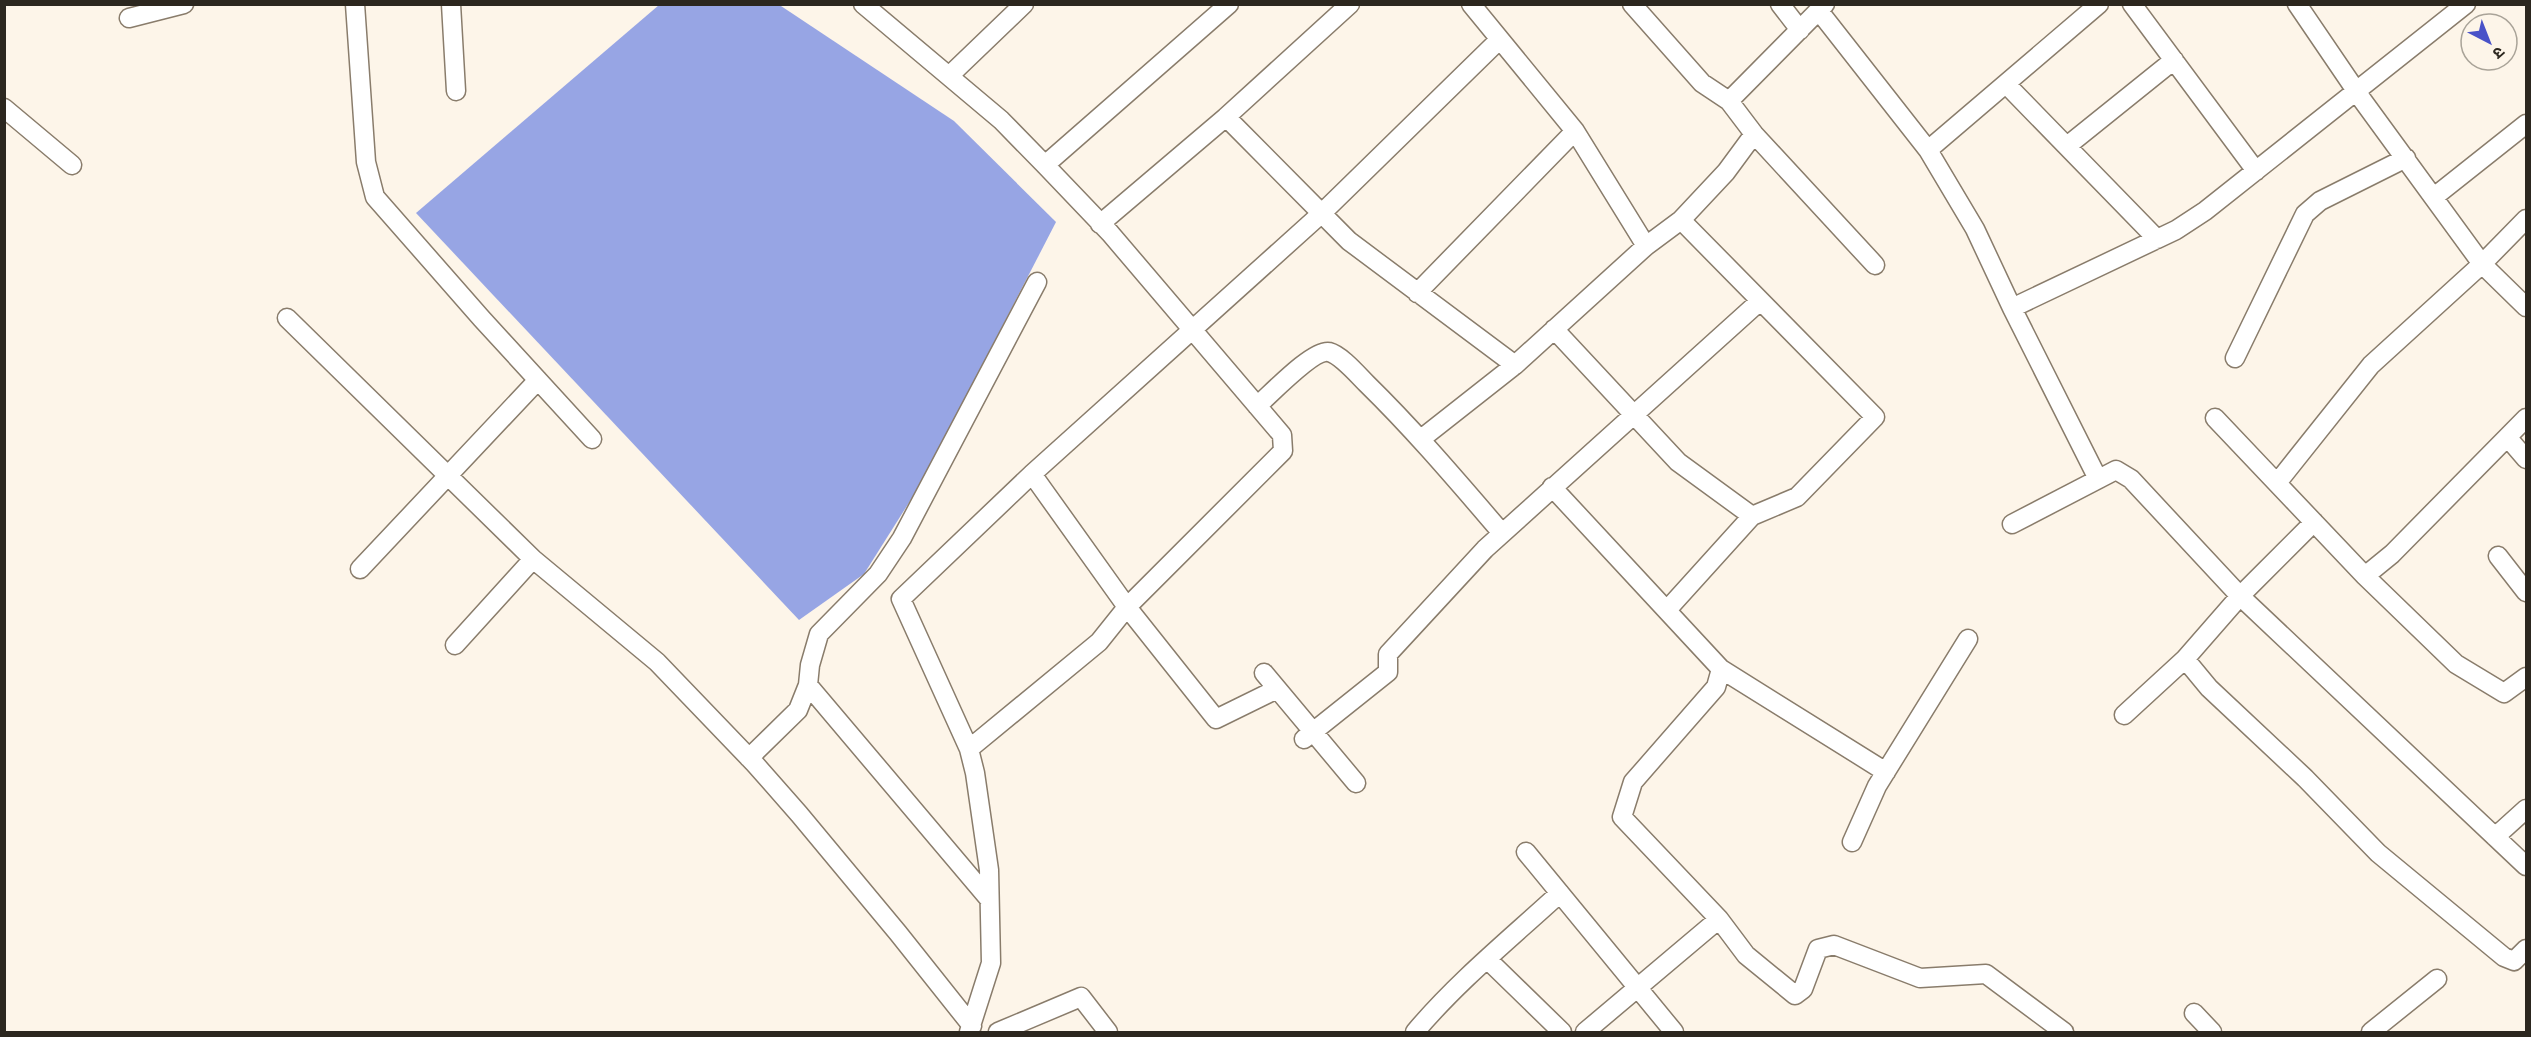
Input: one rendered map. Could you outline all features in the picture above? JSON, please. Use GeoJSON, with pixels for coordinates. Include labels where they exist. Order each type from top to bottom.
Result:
{"type":"FeatureCollection","features":[{"type":"Feature","properties":{"kind":"street"},"geometry":{"type":"LineString","coordinates":[[129,18],[184,4]]}},
{"type":"Feature","properties":{"kind":"street"},"geometry":{"type":"LineString","coordinates":[[355,4],[366,162],[375,197],[592,439]]}},
{"type":"Feature","properties":{"kind":"street"},"geometry":{"type":"LineString","coordinates":[[451,4],[456,91]]}},
{"type":"Feature","properties":{"kind":"street"},"geometry":{"type":"LineString","coordinates":[[863,4],[1001,120],[1045,165],[1101,224],[1282,435],[1283,451],[1127,607],[1099,642],[969,749]]}},
{"type":"Feature","properties":{"kind":"street"},"geometry":{"type":"LineString","coordinates":[[949,76],[1024,4]]}},
{"type":"Feature","properties":{"kind":"street"},"geometry":{"type":"LineString","coordinates":[[1045,165],[1229,4]]}},
{"type":"Feature","properties":{"kind":"street"},"geometry":{"type":"LineString","coordinates":[[1101,224],[1226,117],[1350,4]]}},
{"type":"Feature","properties":{"kind":"street"},"geometry":{"type":"LineString","coordinates":[[1471,4],[1575,131],[1646,246]]}},
{"type":"Feature","properties":{"kind":"street"},"geometry":{"type":"LineString","coordinates":[[1632,4],[1702,83],[1729,101],[1754,134],[1875,265]]}},
{"type":"Feature","properties":{"kind":"street"},"geometry":{"type":"LineString","coordinates":[[1779,4],[1800,30]]}},
{"type":"Feature","properties":{"kind":"street"},"geometry":{"type":"LineString","coordinates":[[1928,150],[2099,4]]}},
{"type":"Feature","properties":{"kind":"street"},"geometry":{"type":"LineString","coordinates":[[2132,4],[2256,171]]}},
{"type":"Feature","properties":{"kind":"street"},"geometry":{"type":"LineString","coordinates":[[2012,308],[2157,239],[2205,211],[2466,4]]}},
{"type":"Feature","properties":{"kind":"street"},"geometry":{"type":"LineString","coordinates":[[2298,5],[2357,92],[2482,264],[2526,307]]}},
{"type":"Feature","properties":{"kind":"street"},"geometry":{"type":"LineString","coordinates":[[1729,101],[1822,8],[1928,150],[1975,229],[2098,479]]}},
{"type":"Feature","properties":{"kind":"street"},"geometry":{"type":"LineString","coordinates":[[971,1029],[991,963],[986,848],[975,773],[969,749],[902,599],[1032,474],[1322,213],[1499,40]]}},
{"type":"Feature","properties":{"kind":"street"},"geometry":{"type":"LineString","coordinates":[[2067,146],[2174,60]]}},
{"type":"Feature","properties":{"kind":"street"},"geometry":{"type":"LineString","coordinates":[[2006,84],[2157,239]]}},
{"type":"Feature","properties":{"kind":"street"},"geometry":{"type":"LineString","coordinates":[[4,108],[72,165]]}},
{"type":"Feature","properties":{"kind":"street"},"geometry":{"type":"LineString","coordinates":[[1226,117],[1349,241],[1515,365]]}},
{"type":"Feature","properties":{"kind":"street"},"geometry":{"type":"LineString","coordinates":[[2434,197],[2526,124]]}},
{"type":"Feature","properties":{"kind":"street"},"geometry":{"type":"LineString","coordinates":[[1416,293],[1575,131]]}},
{"type":"Feature","properties":{"kind":"street"},"geometry":{"type":"LineString","coordinates":[[1421,439],[1515,365],[1646,246],[1681,220],[1726,172],[1754,134]]}},
{"type":"Feature","properties":{"kind":"street"},"geometry":{"type":"LineString","coordinates":[[2235,358],[2305,214],[2320,201],[2406,158]]}},
{"type":"Feature","properties":{"kind":"street"},"geometry":{"type":"LineString","coordinates":[[2277,483],[2372,365],[2482,264],[2526,219]]}},
{"type":"Feature","properties":{"kind":"street"},"geometry":{"type":"LineString","coordinates":[[1667,610],[1752,516],[1797,497],[1875,417],[1681,220]]}},
{"type":"Feature","properties":{"kind":"street"},"geometry":{"type":"LineString","coordinates":[[749,758],[798,710],[808,685],[810,665],[819,634],[878,574],[902,538],[1036,282]]}},
{"type":"Feature","properties":{"kind":"street"},"geometry":{"type":"LineString","coordinates":[[1309,735],[1388,672],[1388,654],[1502,533],[1760,301]]}},
{"type":"Feature","properties":{"kind":"street"},"geometry":{"type":"LineString","coordinates":[[287,318],[533,559],[657,662],[749,758],[891,924],[971,1029]]}},
{"type":"Feature","properties":{"kind":"street"},"geometry":{"type":"LineString","coordinates":[[1554,329],[1678,462],[1752,516]]}},
{"type":"Feature","properties":{"kind":"street"},"geometry":{"type":"LineString","coordinates":[[1257,406],[1309,360],[1322,353],[1330,352],[1347,364],[1421,439],[1502,533]]}},
{"type":"Feature","properties":{"kind":"street"},"geometry":{"type":"LineString","coordinates":[[360,569],[538,380]]}},
{"type":"Feature","properties":{"kind":"street"},"geometry":{"type":"LineString","coordinates":[[2215,418],[2365,576],[2456,664],[2504,693],[2526,677]]}},
{"type":"Feature","properties":{"kind":"street"},"geometry":{"type":"LineString","coordinates":[[2365,576],[2392,554],[2526,418]]}},
{"type":"Feature","properties":{"kind":"street"},"geometry":{"type":"LineString","coordinates":[[2508,438],[2526,459]]}},
{"type":"Feature","properties":{"kind":"street"},"geometry":{"type":"LineString","coordinates":[[2012,524],[2116,470],[2131,478],[2240,596],[2526,866]]}},
{"type":"Feature","properties":{"kind":"street"},"geometry":{"type":"LineString","coordinates":[[1032,474],[1127,607],[1216,719],[1277,689]]}},
{"type":"Feature","properties":{"kind":"street"},"geometry":{"type":"LineString","coordinates":[[1552,487],[1721,669],[1886,772]]}},
{"type":"Feature","properties":{"kind":"street"},"geometry":{"type":"LineString","coordinates":[[2124,715],[2186,659],[2240,596],[2314,522]]}},
{"type":"Feature","properties":{"kind":"street"},"geometry":{"type":"LineString","coordinates":[[2498,556],[2526,592]]}},
{"type":"Feature","properties":{"kind":"street"},"geometry":{"type":"LineString","coordinates":[[455,645],[533,559]]}},
{"type":"Feature","properties":{"kind":"street"},"geometry":{"type":"LineString","coordinates":[[1852,842],[1877,786],[1968,639]]}},
{"type":"Feature","properties":{"kind":"street"},"geometry":{"type":"LineString","coordinates":[[2186,659],[2209,688],[2305,778],[2378,853],[2504,957],[2514,961],[2526,949]]}},
{"type":"Feature","properties":{"kind":"street"},"geometry":{"type":"LineString","coordinates":[[1721,669],[1716,687],[1633,782],[1623,817],[1719,920],[1746,955],[1795,995],[1803,989],[1818,949],[1834,945],[1920,978],[1986,974],[2064,1032]]}},
{"type":"Feature","properties":{"kind":"street"},"geometry":{"type":"LineString","coordinates":[[1264,673],[1309,735],[1356,783]]}},
{"type":"Feature","properties":{"kind":"street"},"geometry":{"type":"LineString","coordinates":[[808,685],[989,899]]}},
{"type":"Feature","properties":{"kind":"street"},"geometry":{"type":"LineString","coordinates":[[2494,837],[2526,809]]}},
{"type":"Feature","properties":{"kind":"street"},"geometry":{"type":"LineString","coordinates":[[1526,852],[1674,1032]]}},
{"type":"Feature","properties":{"kind":"street"},"geometry":{"type":"LineString","coordinates":[[1415,1032],[1431,1013],[1487,959],[1560,893]]}},
{"type":"Feature","properties":{"kind":"street"},"geometry":{"type":"LineString","coordinates":[[1585,1032],[1719,920]]}},
{"type":"Feature","properties":{"kind":"street"},"geometry":{"type":"LineString","coordinates":[[1487,959],[1562,1032]]}},
{"type":"Feature","properties":{"kind":"street"},"geometry":{"type":"LineString","coordinates":[[2371,1032],[2436,979]]}},
{"type":"Feature","properties":{"kind":"street"},"geometry":{"type":"LineString","coordinates":[[998,1032],[1081,997],[1108,1032]]}},
{"type":"Feature","properties":{"kind":"street"},"geometry":{"type":"LineString","coordinates":[[2194,1014],[2212,1032]]}},
{"type":"Feature","properties":{"kind":"water"},"geometry":{"type":"Polygon","coordinates":[[[778,4],[954,121],[1056,222],[922,482],[864,574],[799,620],[416,213],[659,5],[778,4]]]}}]}
